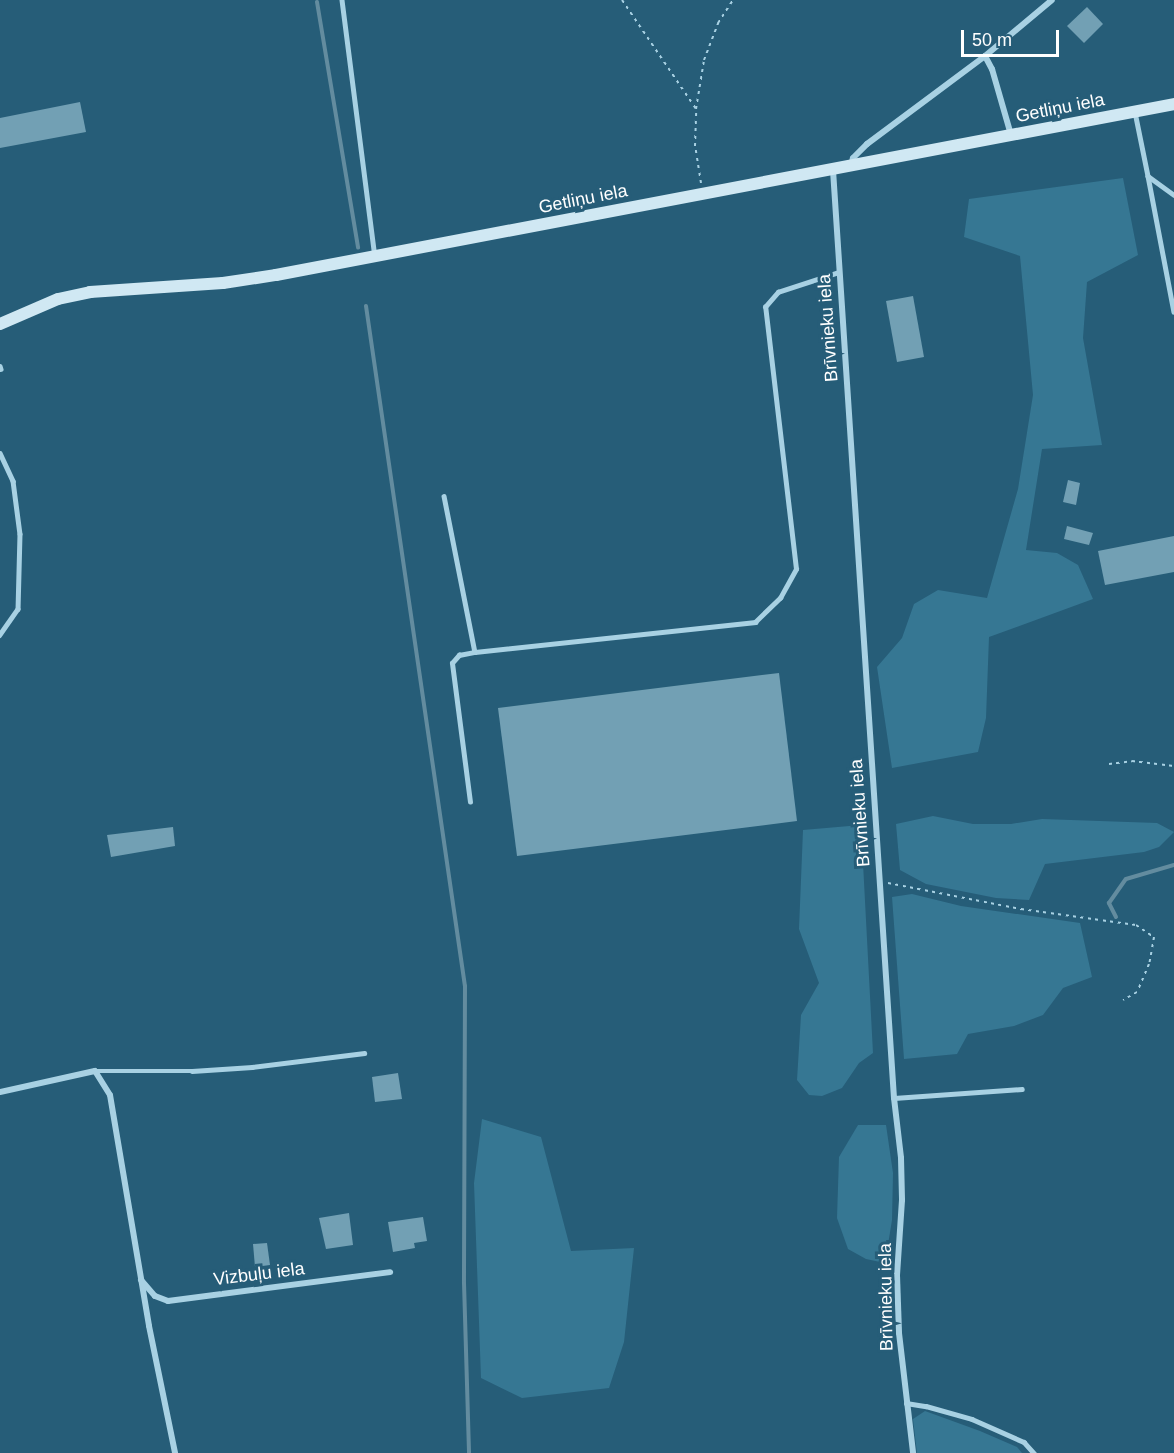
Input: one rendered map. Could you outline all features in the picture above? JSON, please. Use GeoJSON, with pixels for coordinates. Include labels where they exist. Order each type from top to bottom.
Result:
{"type":"FeatureCollection","features":[{"type":"Feature","properties":{"kind":"street"},"geometry":{"type":"LineString","coordinates":[[851,167],[853,158],[867,144],[985,56],[1052,0]]}},
{"type":"Feature","properties":{"kind":"street"},"geometry":{"type":"LineString","coordinates":[[985,56],[992,69],[1011,136]]}},
{"type":"Feature","properties":{"kind":"street","name":"Getliņu iela"},"geometry":{"type":"LineString","coordinates":[[0,324],[58,299],[90,292],[223,283],[375,257],[1174,104]]}},
{"type":"Feature","properties":{"kind":"street","name":"Brīvnieku iela"},"geometry":{"type":"LineString","coordinates":[[833,170],[894,1098],[901,1158],[902,1200],[897,1275],[899,1333],[913,1453]]}},
{"type":"Feature","properties":{"kind":"street"},"geometry":{"type":"LineString","coordinates":[[0,1092],[95,1071],[110,1095],[141,1280],[175,1453]]}},
{"type":"Feature","properties":{"kind":"street","name":"Vizbuļu iela"},"geometry":{"type":"LineString","coordinates":[[141,1280],[155,1296],[168,1301],[390,1272]]}},
{"type":"Feature","properties":{"kind":"lane"},"geometry":{"type":"LineString","coordinates":[[342,0],[375,257]]}},
{"type":"Feature","properties":{"kind":"lane"},"geometry":{"type":"LineString","coordinates":[[1135,112],[1174,312]]}},
{"type":"Feature","properties":{"kind":"lane"},"geometry":{"type":"LineString","coordinates":[[1148,177],[1174,195]]}},
{"type":"Feature","properties":{"kind":"lane"},"geometry":{"type":"LineString","coordinates":[[470,802],[452,663],[459,655],[755,622],[780,598],[796,569],[765,307],[778,291],[839,272]]}},
{"type":"Feature","properties":{"kind":"lane"},"geometry":{"type":"LineString","coordinates":[[0,453],[13,481],[20,534],[18,609],[0,635]]}},
{"type":"Feature","properties":{"kind":"lane"},"geometry":{"type":"LineString","coordinates":[[444,496],[475,652]]}},
{"type":"Feature","properties":{"kind":"lane"},"geometry":{"type":"LineString","coordinates":[[95,1071],[192,1071],[252,1067],[364,1053]]}},
{"type":"Feature","properties":{"kind":"lane"},"geometry":{"type":"LineString","coordinates":[[894,1098],[1022,1089]]}},
{"type":"Feature","properties":{"kind":"lane"},"geometry":{"type":"LineString","coordinates":[[906,1403],[972,1419],[1024,1442],[1034,1453]]}},
{"type":"Feature","properties":{"kind":"path"},"geometry":{"type":"LineString","coordinates":[[622,0],[696,109]]}},
{"type":"Feature","properties":{"kind":"path"},"geometry":{"type":"LineString","coordinates":[[702,195],[695,146],[696,109],[704,60],[718,23],[733,0]]}},
{"type":"Feature","properties":{"kind":"path"},"geometry":{"type":"LineString","coordinates":[[1109,764],[1132,761],[1174,766]]}},
{"type":"Feature","properties":{"kind":"path"},"geometry":{"type":"LineString","coordinates":[[880,882],[1021,909],[1136,925],[1154,937],[1151,955],[1137,992],[1123,1000]]}},
{"type":"Feature","properties":{"kind":"shaded area"},"geometry":{"type":"Polygon","coordinates":[[[1123,178],[1138,255],[1087,282],[1083,338],[1102,445],[1042,449],[1026,550],[1057,553],[1078,565],[1093,599],[989,637],[986,718],[978,752],[892,768],[877,667],[902,638],[914,604],[938,590],[987,598],[1018,489],[1033,395],[1020,256],[964,237],[969,199],[1123,178]]]}},
{"type":"Feature","properties":{"kind":"shaded area"},"geometry":{"type":"Polygon","coordinates":[[[933,816],[973,824],[1011,824],[1042,819],[1157,823],[1174,832],[1159,847],[1144,852],[1045,864],[1029,900],[996,898],[926,884],[900,870],[896,824],[933,816]]]}},
{"type":"Feature","properties":{"kind":"shaded area"},"geometry":{"type":"Polygon","coordinates":[[[861,825],[873,1053],[859,1063],[842,1088],[822,1096],[809,1095],[797,1080],[801,1015],[819,983],[799,929],[803,830],[861,825]]]}},
{"type":"Feature","properties":{"kind":"shaded area"},"geometry":{"type":"Polygon","coordinates":[[[912,894],[961,906],[1080,923],[1092,977],[1063,988],[1043,1015],[1014,1026],[968,1034],[957,1054],[904,1059],[892,897],[912,894]]]}},
{"type":"Feature","properties":{"kind":"shaded area"},"geometry":{"type":"Polygon","coordinates":[[[482,1119],[541,1137],[571,1251],[634,1248],[624,1342],[609,1388],[522,1398],[481,1378],[474,1183],[482,1119]]]}},
{"type":"Feature","properties":{"kind":"shaded area"},"geometry":{"type":"Polygon","coordinates":[[[858,1125],[886,1125],[893,1173],[892,1220],[885,1263],[866,1259],[848,1249],[837,1218],[839,1157],[858,1125]]]}},
{"type":"Feature","properties":{"kind":"shaded area"},"geometry":{"type":"Polygon","coordinates":[[[925,1411],[1017,1447],[1022,1453],[917,1453],[913,1419],[925,1411]]]}},
{"type":"Feature","properties":{"kind":"building"},"geometry":{"type":"Polygon","coordinates":[[[1087,7],[1103,24],[1084,43],[1067,26],[1087,7]]]}},
{"type":"Feature","properties":{"kind":"building"},"geometry":{"type":"Polygon","coordinates":[[[80,102],[86,132],[0,148],[0,118],[80,102]]]}},
{"type":"Feature","properties":{"kind":"building"},"geometry":{"type":"Polygon","coordinates":[[[913,296],[924,357],[897,362],[886,301],[913,296]]]}},
{"type":"Feature","properties":{"kind":"building"},"geometry":{"type":"Polygon","coordinates":[[[1068,480],[1080,483],[1076,505],[1063,502],[1068,480]]]}},
{"type":"Feature","properties":{"kind":"building"},"geometry":{"type":"Polygon","coordinates":[[[1067,526],[1093,533],[1089,545],[1064,539],[1067,526]]]}},
{"type":"Feature","properties":{"kind":"building"},"geometry":{"type":"Polygon","coordinates":[[[1174,536],[1174,572],[1105,585],[1098,551],[1174,536]]]}},
{"type":"Feature","properties":{"kind":"building"},"geometry":{"type":"Polygon","coordinates":[[[779,673],[797,821],[517,856],[498,708],[779,673]]]}},
{"type":"Feature","properties":{"kind":"building"},"geometry":{"type":"Polygon","coordinates":[[[173,827],[175,846],[111,857],[107,835],[173,827]]]}},
{"type":"Feature","properties":{"kind":"building"},"geometry":{"type":"Polygon","coordinates":[[[398,1073],[402,1099],[375,1102],[372,1077],[398,1073]]]}},
{"type":"Feature","properties":{"kind":"building"},"geometry":{"type":"Polygon","coordinates":[[[349,1213],[353,1245],[326,1249],[319,1218],[349,1213]]]}},
{"type":"Feature","properties":{"kind":"building"},"geometry":{"type":"Polygon","coordinates":[[[423,1217],[427,1241],[414,1243],[415,1248],[393,1252],[388,1222],[423,1217]]]}},
{"type":"Feature","properties":{"kind":"building"},"geometry":{"type":"Polygon","coordinates":[[[267,1243],[270,1265],[255,1267],[253,1244],[267,1243]]]}},
{"type":"Feature","properties":{"kind":"waterway"},"geometry":{"type":"LineString","coordinates":[[317,2],[358,248]]}},
{"type":"Feature","properties":{"kind":"waterway"},"geometry":{"type":"LineString","coordinates":[[366,306],[465,986],[464,1283],[469,1453]]}},
{"type":"Feature","properties":{"kind":"waterway"},"geometry":{"type":"LineString","coordinates":[[1116,917],[1109,903],[1126,879],[1174,865]]}}]}
